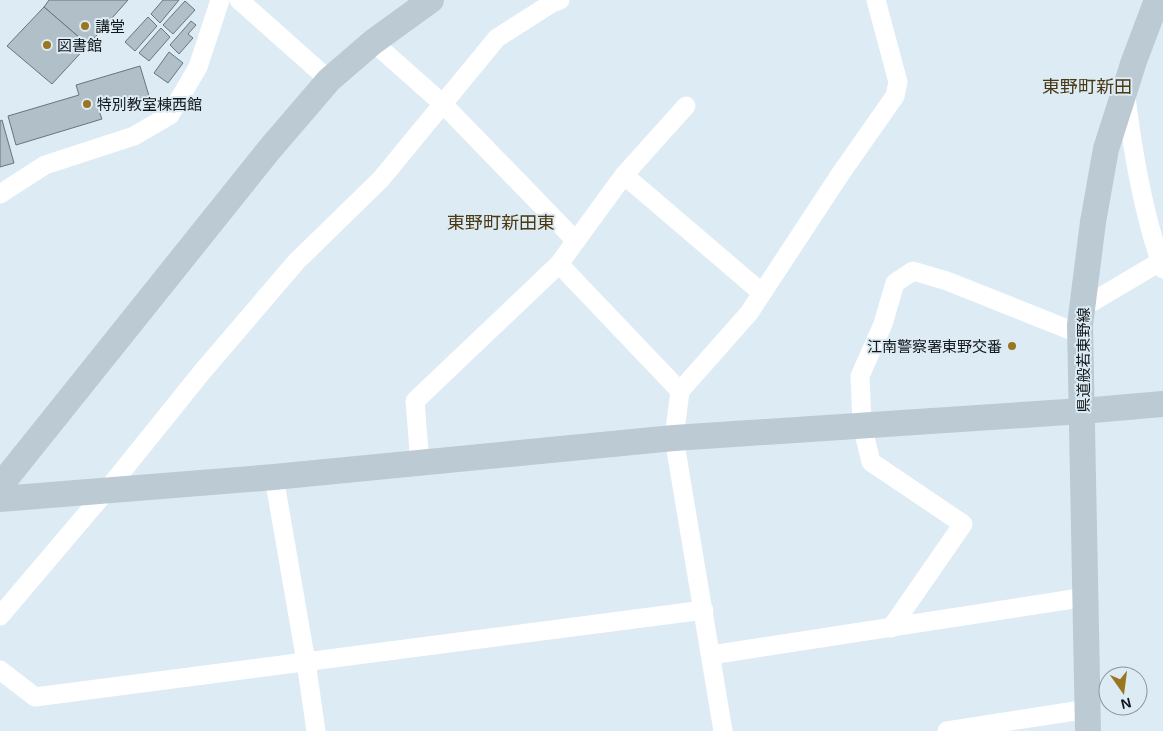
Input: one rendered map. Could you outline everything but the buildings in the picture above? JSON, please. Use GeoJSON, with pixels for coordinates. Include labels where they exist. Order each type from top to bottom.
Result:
{"type":"FeatureCollection","features":[{"type":"Feature","properties":{"kind":"street"},"geometry":{"type":"LineString","coordinates":[[0,194],[45,165],[134,136],[170,115],[198,68],[220,0]]}},
{"type":"Feature","properties":{"kind":"street"},"geometry":{"type":"LineString","coordinates":[[239,0],[329,80]]}},
{"type":"Feature","properties":{"kind":"street"},"geometry":{"type":"LineString","coordinates":[[0,486],[269,150],[329,80],[373,42],[431,0]]}},
{"type":"Feature","properties":{"kind":"street"},"geometry":{"type":"LineString","coordinates":[[0,616],[202,372],[296,262],[381,179],[498,38],[552,3],[560,0]]}},
{"type":"Feature","properties":{"kind":"street"},"geometry":{"type":"LineString","coordinates":[[723,731],[674,438],[680,391],[749,313],[841,173],[896,96],[898,82],[876,0]]}},
{"type":"Feature","properties":{"kind":"street","name":"県道般若東野線"},"geometry":{"type":"LineString","coordinates":[[1088,720],[1080,334],[1082,308],[1093,222],[1106,149],[1134,62],[1158,0]]}},
{"type":"Feature","properties":{"kind":"street"},"geometry":{"type":"LineString","coordinates":[[373,42],[442,104],[576,241]]}},
{"type":"Feature","properties":{"kind":"street"},"geometry":{"type":"LineString","coordinates":[[1082,308],[1162,263],[1147,214],[1136,162],[1125,90]]}},
{"type":"Feature","properties":{"kind":"street"},"geometry":{"type":"LineString","coordinates":[[420,463],[415,401],[559,264],[624,175],[686,106]]}},
{"type":"Feature","properties":{"kind":"street"},"geometry":{"type":"LineString","coordinates":[[624,175],[762,293]]}},
{"type":"Feature","properties":{"kind":"street"},"geometry":{"type":"LineString","coordinates":[[559,264],[680,391]]}},
{"type":"Feature","properties":{"kind":"street"},"geometry":{"type":"LineString","coordinates":[[891,628],[963,524],[871,462],[862,426],[860,376],[883,324],[895,283],[913,271],[947,282],[1080,334]]}},
{"type":"Feature","properties":{"kind":"street"},"geometry":{"type":"LineString","coordinates":[[0,499],[274,477],[674,438],[1163,404]]}},
{"type":"Feature","properties":{"kind":"street"},"geometry":{"type":"LineString","coordinates":[[274,477],[316,731]]}},
{"type":"Feature","properties":{"kind":"street"},"geometry":{"type":"LineString","coordinates":[[711,655],[1086,598]]}},
{"type":"Feature","properties":{"kind":"street"},"geometry":{"type":"LineString","coordinates":[[0,670],[35,697],[704,610]]}},
{"type":"Feature","properties":{"kind":"street"},"geometry":{"type":"LineString","coordinates":[[946,731],[1088,720]]}},
{"type":"Feature","properties":{"kind":"place","name":"講堂"},"geometry":{"type":"Point","coordinates":[85,26]}},
{"type":"Feature","properties":{"kind":"place","name":"図書館"},"geometry":{"type":"Point","coordinates":[47,45]}},
{"type":"Feature","properties":{"kind":"place","name":"特別教室棟西館"},"geometry":{"type":"Point","coordinates":[87,104]}},
{"type":"Feature","properties":{"kind":"place","name":"江南警察署東野交番"},"geometry":{"type":"Point","coordinates":[1012,346]}},
{"type":"Feature","properties":{"kind":"district","name":"東野町新田"},"geometry":{"type":"Point","coordinates":[1087,87]}},
{"type":"Feature","properties":{"kind":"district","name":"東野町新田東"},"geometry":{"type":"Point","coordinates":[501,223]}}]}
